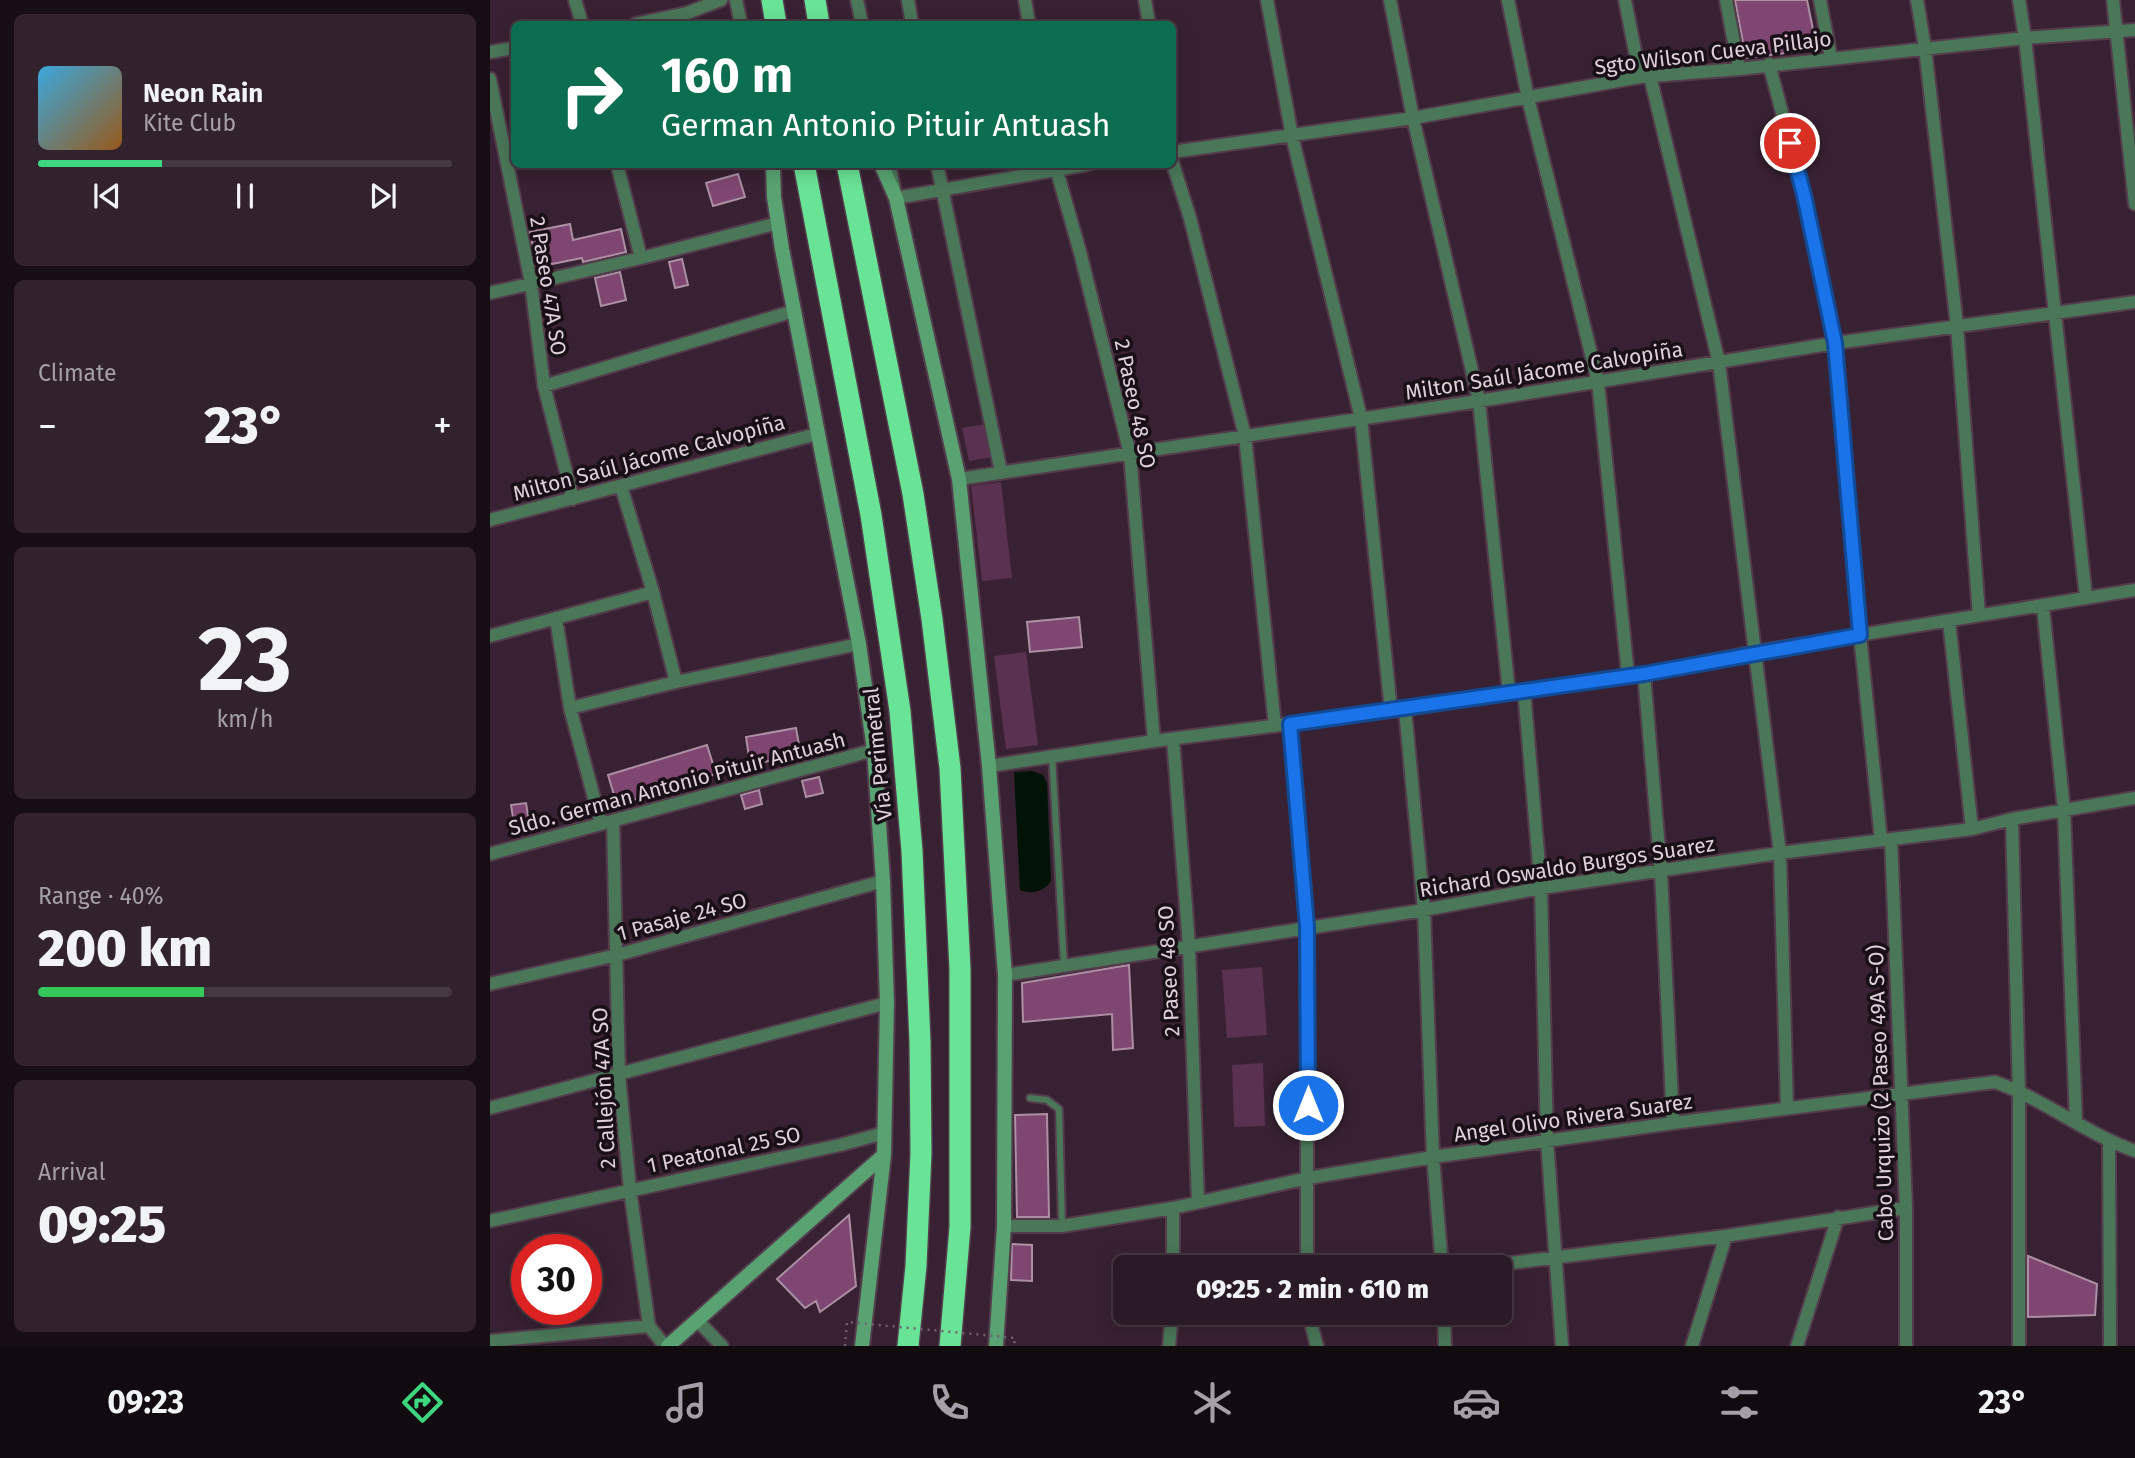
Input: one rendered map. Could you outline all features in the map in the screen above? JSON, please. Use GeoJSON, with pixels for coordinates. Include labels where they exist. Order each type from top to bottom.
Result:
{"type":"FeatureCollection","features":[{"type":"Feature","properties":{"kind":"highway"},"geometry":{"type":"LineString","coordinates":[[815,0],[819,21]]}},
{"type":"Feature","properties":{"kind":"highway","name":"Vía Perimetral"},"geometry":{"type":"LineString","coordinates":[[805,168],[871,515],[901,725],[912,850],[920,1042],[921,1153],[916,1266],[908,1346]]}},
{"type":"Feature","properties":{"kind":"highway"},"geometry":{"type":"LineString","coordinates":[[848,168],[913,494],[932,619],[950,768],[960,969],[960,1227],[950,1346]]}},
{"type":"Feature","properties":{"kind":"street"},"geometry":{"type":"LineString","coordinates":[[575,0],[581,21]]}},
{"type":"Feature","properties":{"kind":"street"},"geometry":{"type":"LineString","coordinates":[[649,21],[687,13],[721,0]]}},
{"type":"Feature","properties":{"kind":"street"},"geometry":{"type":"LineString","coordinates":[[736,0],[740,21]]}},
{"type":"Feature","properties":{"kind":"street"},"geometry":{"type":"LineString","coordinates":[[815,0],[824,21]]}},
{"type":"Feature","properties":{"kind":"street"},"geometry":{"type":"LineString","coordinates":[[857,0],[861,21]]}},
{"type":"Feature","properties":{"kind":"street"},"geometry":{"type":"LineString","coordinates":[[908,0],[912,21]]}},
{"type":"Feature","properties":{"kind":"street"},"geometry":{"type":"LineString","coordinates":[[1025,0],[1028,21]]}},
{"type":"Feature","properties":{"kind":"street"},"geometry":{"type":"LineString","coordinates":[[1145,0],[1148,21]]}},
{"type":"Feature","properties":{"kind":"street"},"geometry":{"type":"LineString","coordinates":[[1267,0],[1292,136],[1361,418],[1391,711]]}},
{"type":"Feature","properties":{"kind":"street"},"geometry":{"type":"LineString","coordinates":[[1390,0],[1413,118],[1479,401],[1509,693]]}},
{"type":"Feature","properties":{"kind":"street"},"geometry":{"type":"LineString","coordinates":[[1508,0],[1528,98],[1598,382],[1629,675]]}},
{"type":"Feature","properties":{"kind":"street"},"geometry":{"type":"LineString","coordinates":[[1625,0],[1719,363],[1780,853],[1787,1108]]}},
{"type":"Feature","properties":{"kind":"street"},"geometry":{"type":"LineString","coordinates":[[1726,0],[1739,69]]}},
{"type":"Feature","properties":{"kind":"street"},"geometry":{"type":"LineString","coordinates":[[1820,0],[1831,58]]}},
{"type":"Feature","properties":{"kind":"street"},"geometry":{"type":"LineString","coordinates":[[1917,0],[1926,48],[1957,326],[1979,615]]}},
{"type":"Feature","properties":{"kind":"street"},"geometry":{"type":"LineString","coordinates":[[2018,0],[2025,38],[2086,598]]}},
{"type":"Feature","properties":{"kind":"street"},"geometry":{"type":"LineString","coordinates":[[2113,0],[2135,204]]}},
{"type":"Feature","properties":{"kind":"street","name":"Sgto Wilson Cueva Pillajo"},"geometry":{"type":"LineString","coordinates":[[1176,151],[1413,118],[1645,76],[1739,69],[2025,38],[2135,30]]}},
{"type":"Feature","properties":{"kind":"street"},"geometry":{"type":"LineString","coordinates":[[490,52],[511,48]]}},
{"type":"Feature","properties":{"kind":"street","name":"Cabo Urquizo (2 Paseo 49A S-O)"},"geometry":{"type":"LineString","coordinates":[[1769,64],[1804,195],[1835,343],[1860,635],[1886,839],[1902,1093],[1906,1208],[1906,1346]]}},
{"type":"Feature","properties":{"kind":"street","name":"2 Paseo 47A SO"},"geometry":{"type":"LineString","coordinates":[[490,79],[531,283],[544,386],[573,499]]}},
{"type":"Feature","properties":{"kind":"street"},"geometry":{"type":"LineString","coordinates":[[618,168],[641,258]]}},
{"type":"Feature","properties":{"kind":"street","name":"Vía Perimetral"},"geometry":{"type":"LineString","coordinates":[[770,168],[794,311],[859,644],[874,750],[883,881],[887,1003],[884,1155],[862,1346]]}},
{"type":"Feature","properties":{"kind":"street"},"geometry":{"type":"LineString","coordinates":[[883,168],[896,198]]}},
{"type":"Feature","properties":{"kind":"street"},"geometry":{"type":"LineString","coordinates":[[891,168],[959,479],[989,766],[1005,975],[1004,1226],[996,1346]]}},
{"type":"Feature","properties":{"kind":"street"},"geometry":{"type":"LineString","coordinates":[[938,168],[1001,472]]}},
{"type":"Feature","properties":{"kind":"street"},"geometry":{"type":"LineString","coordinates":[[896,198],[1051,168]]}},
{"type":"Feature","properties":{"kind":"street","name":"2 Paseo 48 SO"},"geometry":{"type":"LineString","coordinates":[[1056,168],[1130,454],[1154,741]]}},
{"type":"Feature","properties":{"kind":"street"},"geometry":{"type":"LineString","coordinates":[[1174,168],[1190,218],[1245,436],[1275,726]]}},
{"type":"Feature","properties":{"kind":"street"},"geometry":{"type":"LineString","coordinates":[[490,293],[778,223]]}},
{"type":"Feature","properties":{"kind":"street","name":"Milton Saúl Jácome Calvopiña"},"geometry":{"type":"LineString","coordinates":[[959,479],[1479,401],[1835,343],[2135,302]]}},
{"type":"Feature","properties":{"kind":"street"},"geometry":{"type":"LineString","coordinates":[[544,386],[794,311]]}},
{"type":"Feature","properties":{"kind":"street","name":"Milton Saúl Jácome Calvopiña"},"geometry":{"type":"LineString","coordinates":[[490,520],[817,433]]}},
{"type":"Feature","properties":{"kind":"street"},"geometry":{"type":"LineString","coordinates":[[621,486],[653,592],[676,682]]}},
{"type":"Feature","properties":{"kind":"street"},"geometry":{"type":"LineString","coordinates":[[989,766],[1644,674],[1755,652],[2135,590]]}},
{"type":"Feature","properties":{"kind":"street"},"geometry":{"type":"LineString","coordinates":[[490,636],[653,592]]}},
{"type":"Feature","properties":{"kind":"street"},"geometry":{"type":"LineString","coordinates":[[2043,607],[2064,810],[2076,1122]]}},
{"type":"Feature","properties":{"kind":"street"},"geometry":{"type":"LineString","coordinates":[[556,618],[570,708],[607,822]]}},
{"type":"Feature","properties":{"kind":"street"},"geometry":{"type":"LineString","coordinates":[[1950,621],[1972,829]]}},
{"type":"Feature","properties":{"kind":"street"},"geometry":{"type":"LineString","coordinates":[[570,708],[676,682],[859,644]]}},
{"type":"Feature","properties":{"kind":"street"},"geometry":{"type":"LineString","coordinates":[[1644,674],[1661,872],[1673,1123]]}},
{"type":"Feature","properties":{"kind":"street"},"geometry":{"type":"LineString","coordinates":[[1524,690],[1541,888],[1547,1140],[1562,1346]]}},
{"type":"Feature","properties":{"kind":"street"},"geometry":{"type":"LineString","coordinates":[[1405,709],[1424,910],[1433,1157],[1441,1255]]}},
{"type":"Feature","properties":{"kind":"street"},"geometry":{"type":"LineString","coordinates":[[1290,724],[1307,927],[1307,1255]]}},
{"type":"Feature","properties":{"kind":"street","name":"2 Paseo 48 SO"},"geometry":{"type":"LineString","coordinates":[[1173,739],[1189,946],[1198,1202]]}},
{"type":"Feature","properties":{"kind":"street","name":"Sldo. German Antonio Pituir Antuash"},"geometry":{"type":"LineString","coordinates":[[490,854],[874,750]]}},
{"type":"Feature","properties":{"kind":"street","name":"Richard Oswaldo Burgos Suarez"},"geometry":{"type":"LineString","coordinates":[[1005,975],[1424,910],[1541,888],[1780,853],[1972,829],[2012,819],[2135,798]]}},
{"type":"Feature","properties":{"kind":"street"},"geometry":{"type":"LineString","coordinates":[[2012,819],[2019,1094],[2020,1346]]}},
{"type":"Feature","properties":{"kind":"street","name":"2 Callejón 47A SO"},"geometry":{"type":"LineString","coordinates":[[607,822],[617,955],[619,1074],[630,1190],[649,1326],[666,1346]]}},
{"type":"Feature","properties":{"kind":"street","name":"1 Pasaje 24 SO"},"geometry":{"type":"LineString","coordinates":[[490,984],[617,955],[883,881]]}},
{"type":"Feature","properties":{"kind":"street"},"geometry":{"type":"LineString","coordinates":[[490,1108],[887,1003]]}},
{"type":"Feature","properties":{"kind":"street","name":"Angel Olivo Rivera Suarez"},"geometry":{"type":"LineString","coordinates":[[1004,1226],[1062,1226],[1173,1208],[1308,1178],[1433,1157],[1995,1082],[2076,1122],[2109,1142],[2135,1151]]}},
{"type":"Feature","properties":{"kind":"street","name":"1 Peatonal 25 SO"},"geometry":{"type":"LineString","coordinates":[[490,1222],[884,1133]]}},
{"type":"Feature","properties":{"kind":"street"},"geometry":{"type":"LineString","coordinates":[[2109,1142],[2110,1346]]}},
{"type":"Feature","properties":{"kind":"street"},"geometry":{"type":"LineString","coordinates":[[666,1346],[884,1155]]}},
{"type":"Feature","properties":{"kind":"street"},"geometry":{"type":"LineString","coordinates":[[1172,1255],[1173,1208]]}},
{"type":"Feature","properties":{"kind":"street"},"geometry":{"type":"LineString","coordinates":[[1512,1263],[1726,1236],[1906,1208]]}},
{"type":"Feature","properties":{"kind":"street"},"geometry":{"type":"LineString","coordinates":[[1797,1346],[1838,1217]]}},
{"type":"Feature","properties":{"kind":"street"},"geometry":{"type":"LineString","coordinates":[[1692,1346],[1726,1236]]}},
{"type":"Feature","properties":{"kind":"street"},"geometry":{"type":"LineString","coordinates":[[697,1320],[722,1346]]}},
{"type":"Feature","properties":{"kind":"street"},"geometry":{"type":"LineString","coordinates":[[1169,1346],[1171,1325]]}},
{"type":"Feature","properties":{"kind":"street"},"geometry":{"type":"LineString","coordinates":[[1311,1325],[1317,1346]]}},
{"type":"Feature","properties":{"kind":"street"},"geometry":{"type":"LineString","coordinates":[[1444,1325],[1445,1346]]}},
{"type":"Feature","properties":{"kind":"street"},"geometry":{"type":"LineString","coordinates":[[490,1341],[649,1326]]}},
{"type":"Feature","properties":{"kind":"lane"},"geometry":{"type":"LineString","coordinates":[[1052,756],[1064,965]]}},
{"type":"Feature","properties":{"kind":"lane"},"geometry":{"type":"LineString","coordinates":[[1030,1098],[1047,1100],[1059,1109],[1062,1226]]}},
{"type":"Feature","properties":{"kind":"path"},"geometry":{"type":"LineString","coordinates":[[845,1346],[847,1322],[1015,1338],[1014,1346]]}},
{"type":"Feature","properties":{"kind":"shaded area"},"geometry":{"type":"Polygon","coordinates":[[[986,424],[992,457],[969,461],[962,428],[986,424]]]}},
{"type":"Feature","properties":{"kind":"shaded area"},"geometry":{"type":"Polygon","coordinates":[[[1001,482],[1012,578],[982,581],[971,486],[1001,482]]]}},
{"type":"Feature","properties":{"kind":"shaded area"},"geometry":{"type":"Polygon","coordinates":[[[1026,652],[1038,745],[1006,749],[994,656],[1026,652]]]}},
{"type":"Feature","properties":{"kind":"shaded area"},"geometry":{"type":"Polygon","coordinates":[[[1032,771],[1043,775],[1047,783],[1051,881],[1041,890],[1029,892],[1020,890],[1014,772],[1032,771]]]}},
{"type":"Feature","properties":{"kind":"shaded area"},"geometry":{"type":"Polygon","coordinates":[[[1262,967],[1267,1035],[1227,1038],[1222,970],[1262,967]]]}},
{"type":"Feature","properties":{"kind":"shaded area"},"geometry":{"type":"Polygon","coordinates":[[[1263,1063],[1265,1126],[1234,1127],[1232,1065],[1263,1063]]]}},
{"type":"Feature","properties":{"kind":"building"},"geometry":{"type":"Polygon","coordinates":[[[1735,0],[1807,0],[1817,49],[1746,58],[1735,0]]]}},
{"type":"Feature","properties":{"kind":"building"},"geometry":{"type":"Polygon","coordinates":[[[738,174],[745,197],[713,206],[706,183],[738,174]]]}},
{"type":"Feature","properties":{"kind":"building"},"geometry":{"type":"Polygon","coordinates":[[[570,224],[573,240],[621,229],[626,252],[583,262],[582,258],[537,267],[530,232],[570,224]]]}},
{"type":"Feature","properties":{"kind":"building"},"geometry":{"type":"Polygon","coordinates":[[[682,259],[688,285],[675,288],[669,262],[682,259]]]}},
{"type":"Feature","properties":{"kind":"building"},"geometry":{"type":"Polygon","coordinates":[[[620,272],[626,300],[601,306],[595,278],[620,272]]]}},
{"type":"Feature","properties":{"kind":"building"},"geometry":{"type":"Polygon","coordinates":[[[1079,617],[1082,647],[1030,652],[1027,622],[1079,617]]]}},
{"type":"Feature","properties":{"kind":"building"},"geometry":{"type":"Polygon","coordinates":[[[796,728],[801,756],[750,764],[746,737],[796,728]]]}},
{"type":"Feature","properties":{"kind":"building"},"geometry":{"type":"Polygon","coordinates":[[[707,745],[716,774],[617,805],[608,775],[707,745]]]}},
{"type":"Feature","properties":{"kind":"building"},"geometry":{"type":"Polygon","coordinates":[[[819,777],[823,793],[806,797],[802,781],[819,777]]]}},
{"type":"Feature","properties":{"kind":"building"},"geometry":{"type":"Polygon","coordinates":[[[759,790],[762,804],[745,809],[741,795],[759,790]]]}},
{"type":"Feature","properties":{"kind":"building"},"geometry":{"type":"Polygon","coordinates":[[[526,803],[530,828],[515,830],[511,805],[526,803]]]}},
{"type":"Feature","properties":{"kind":"building"},"geometry":{"type":"Polygon","coordinates":[[[1129,965],[1133,1048],[1113,1050],[1112,1014],[1023,1022],[1022,983],[1129,965]]]}},
{"type":"Feature","properties":{"kind":"building"},"geometry":{"type":"Polygon","coordinates":[[[1047,1114],[1049,1217],[1017,1217],[1015,1115],[1047,1114]]]}},
{"type":"Feature","properties":{"kind":"building"},"geometry":{"type":"Polygon","coordinates":[[[849,1215],[856,1286],[820,1312],[816,1301],[805,1308],[777,1279],[849,1215]]]}},
{"type":"Feature","properties":{"kind":"building"},"geometry":{"type":"Polygon","coordinates":[[[1012,1244],[1032,1245],[1032,1281],[1011,1280],[1012,1244]]]}},
{"type":"Feature","properties":{"kind":"building"},"geometry":{"type":"Polygon","coordinates":[[[2028,1256],[2097,1284],[2095,1315],[2028,1317],[2028,1256]]]}},
{"type":"Feature","properties":{"kind":"route"},"geometry":{"type":"LineString","coordinates":[[1308,1105],[1307,927],[1290,724],[1644,674],[1860,635],[1835,343],[1804,195],[1790,143]]}}]}
